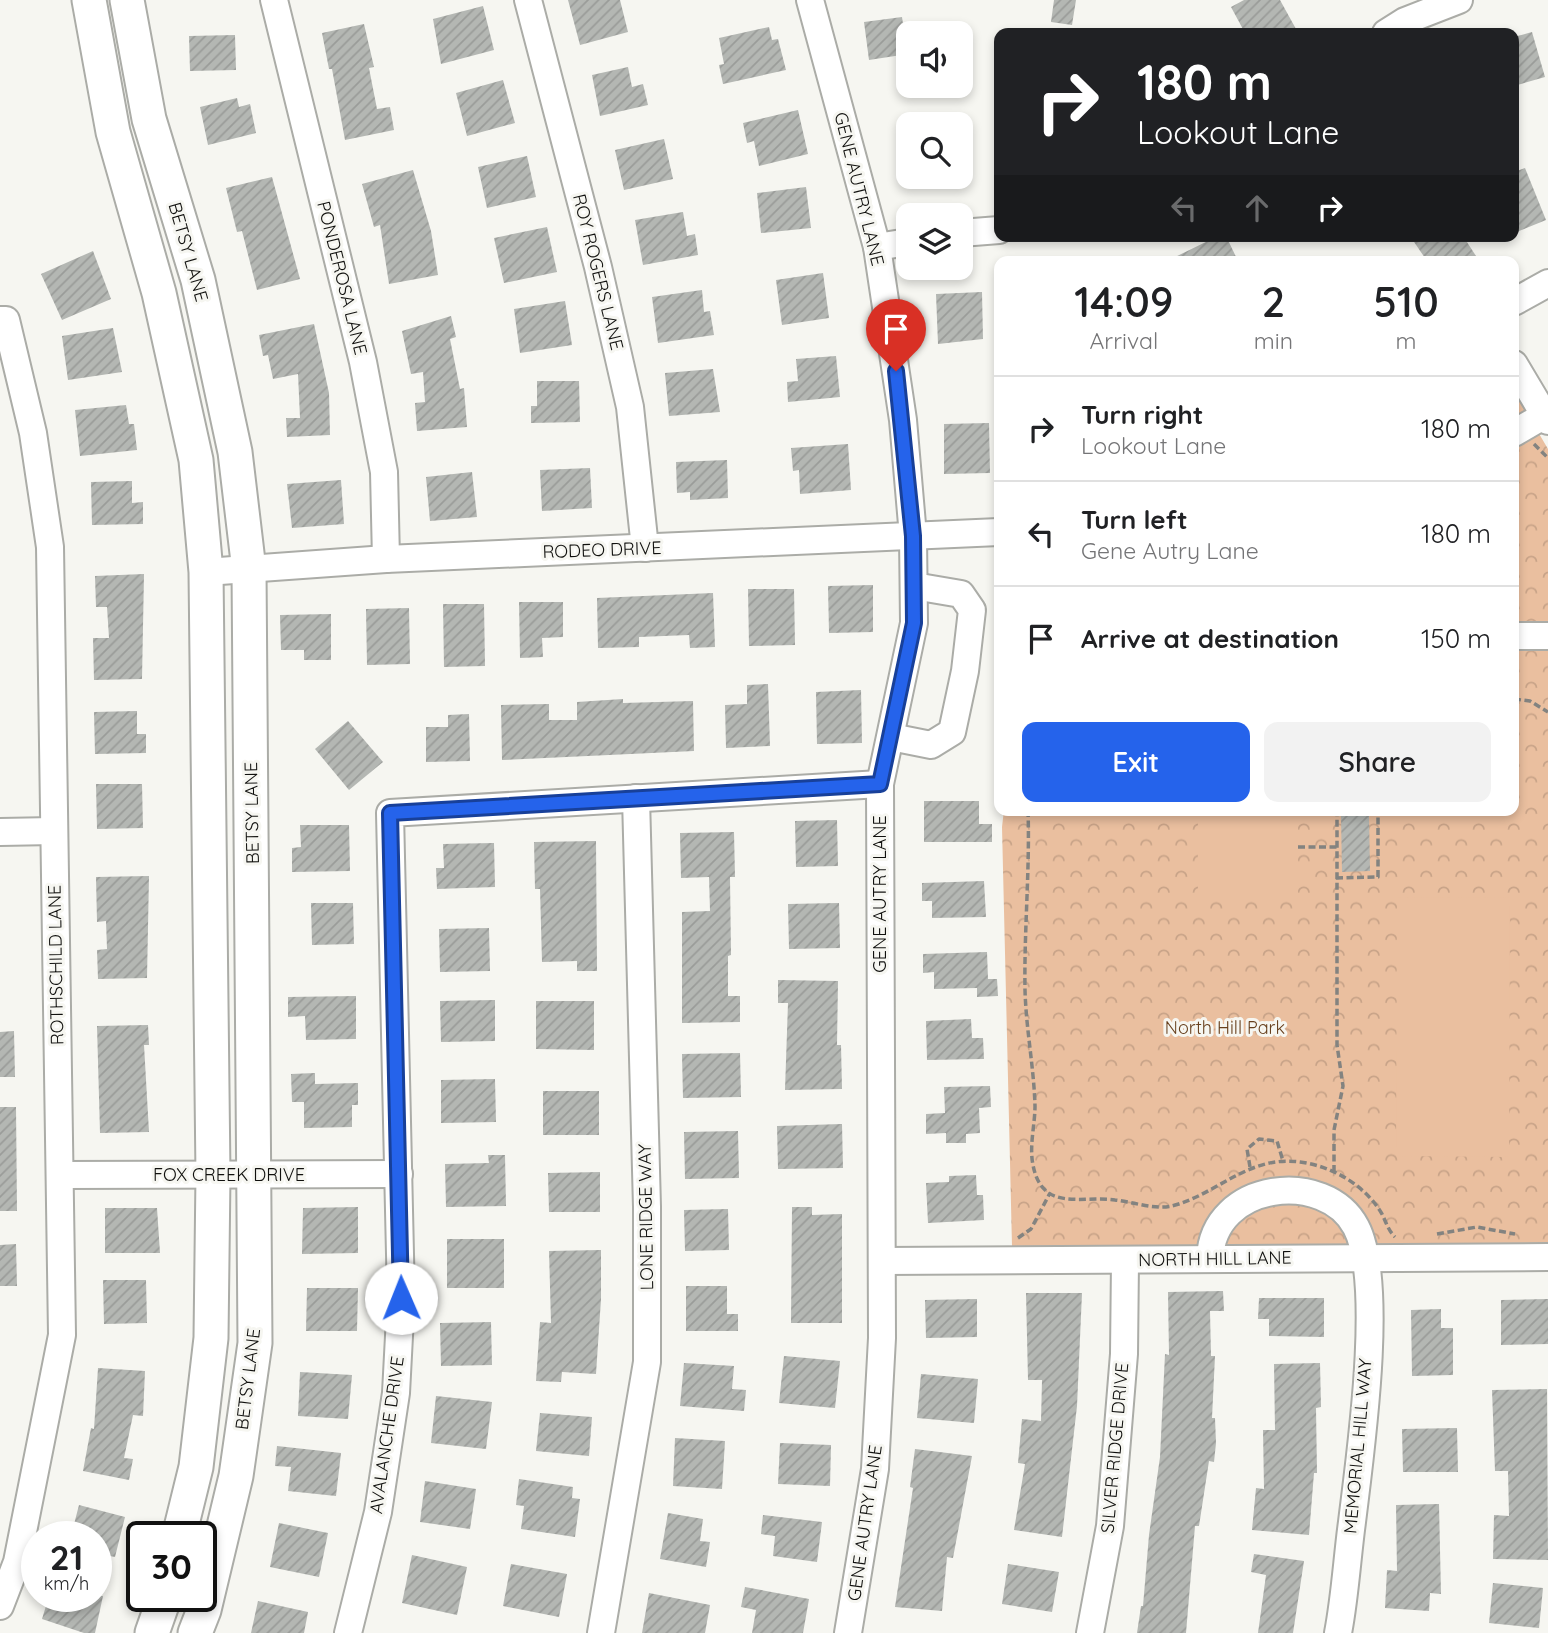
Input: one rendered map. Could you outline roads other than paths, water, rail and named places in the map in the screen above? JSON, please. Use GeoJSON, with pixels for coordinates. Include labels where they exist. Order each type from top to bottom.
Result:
{"type":"FeatureCollection","features":[{"type":"Feature","properties":{"kind":"main road"},"geometry":{"type":"LineString","coordinates":[[89,0],[113,132],[159,293],[196,460],[205,572],[213,1175],[211,1338],[196,1467],[183,1521]]}},
{"type":"Feature","properties":{"kind":"main road","name":"BETSY LANE"},"geometry":{"type":"LineString","coordinates":[[127,0],[149,119],[198,280],[210,333],[235,452],[250,570],[255,1343],[236,1476],[204,1610],[195,1633]]}},
{"type":"Feature","properties":{"kind":"main road"},"geometry":{"type":"LineString","coordinates":[[152,1633],[159,1612]]}},
{"type":"Feature","properties":{"kind":"street","name":"PONDEROSA LANE"},"geometry":{"type":"LineString","coordinates":[[274,0],[363,362],[384,472],[386,559]]}},
{"type":"Feature","properties":{"kind":"street","name":"ROY ROGERS LANE"},"geometry":{"type":"LineString","coordinates":[[528,0],[598,267],[630,407],[645,548]]}},
{"type":"Feature","properties":{"kind":"street","name":"GENE AUTRY LANE"},"geometry":{"type":"LineString","coordinates":[[810,0],[877,247],[903,420],[913,536],[914,623],[880,784],[882,1338],[875,1469],[848,1633]]}},
{"type":"Feature","properties":{"kind":"street"},"geometry":{"type":"LineString","coordinates":[[1394,28],[1447,2]]}},
{"type":"Feature","properties":{"kind":"street"},"geometry":{"type":"LineString","coordinates":[[973,232],[994,230]]}},
{"type":"Feature","properties":{"kind":"street"},"geometry":{"type":"LineString","coordinates":[[877,247],[896,244]]}},
{"type":"Feature","properties":{"kind":"street"},"geometry":{"type":"LineString","coordinates":[[1519,299],[1548,283]]}},
{"type":"Feature","properties":{"kind":"street","name":"ROTHSCHILD LANE"},"geometry":{"type":"LineString","coordinates":[[0,1606],[17,1562],[62,1335],[50,547],[33,433],[3,320]]}},
{"type":"Feature","properties":{"kind":"street"},"geometry":{"type":"LineString","coordinates":[[1519,380],[1534,427]]}},
{"type":"Feature","properties":{"kind":"street","name":"RODEO DRIVE"},"geometry":{"type":"LineString","coordinates":[[205,572],[386,559],[994,533]]}},
{"type":"Feature","properties":{"kind":"street"},"geometry":{"type":"LineString","coordinates":[[891,737],[931,745],[952,732],[965,671],[972,610],[961,594],[914,586]]}},
{"type":"Feature","properties":{"kind":"street"},"geometry":{"type":"LineString","coordinates":[[1519,636],[1548,636]]}},
{"type":"Feature","properties":{"kind":"street"},"geometry":{"type":"LineString","coordinates":[[636,798],[880,784]]}},
{"type":"Feature","properties":{"kind":"street","name":"AVALANCHE DRIVE"},"geometry":{"type":"LineString","coordinates":[[348,1633],[378,1512],[396,1393],[401,1298],[390,813],[636,798]]}},
{"type":"Feature","properties":{"kind":"street","name":"LONE RIDGE WAY"},"geometry":{"type":"LineString","coordinates":[[601,1633],[647,1362],[647,1207],[636,798]]}},
{"type":"Feature","properties":{"kind":"street"},"geometry":{"type":"LineString","coordinates":[[0,832],[54,831]]}},
{"type":"Feature","properties":{"kind":"street","name":"FOX CREEK DRIVE"},"geometry":{"type":"LineString","coordinates":[[60,1175],[399,1174]]}},
{"type":"Feature","properties":{"kind":"street","name":"MEMORIAL HILL WAY"},"geometry":{"type":"LineString","coordinates":[[1210,1258],[1211,1241],[1219,1221],[1238,1204],[1268,1192],[1304,1192],[1335,1204],[1356,1225],[1366,1257],[1370,1298],[1363,1428],[1338,1633]]}},
{"type":"Feature","properties":{"kind":"street","name":"NORTH HILL LANE"},"geometry":{"type":"LineString","coordinates":[[882,1261],[1548,1257]]}},
{"type":"Feature","properties":{"kind":"street","name":"SILVER RIDGE DRIVE"},"geometry":{"type":"LineString","coordinates":[[1090,1633],[1110,1526],[1124,1354],[1125,1261]]}},
{"type":"Feature","properties":{"kind":"park label","name":"North Hill Park"},"geometry":{"type":"Point","coordinates":[1225,1028]}}]}
